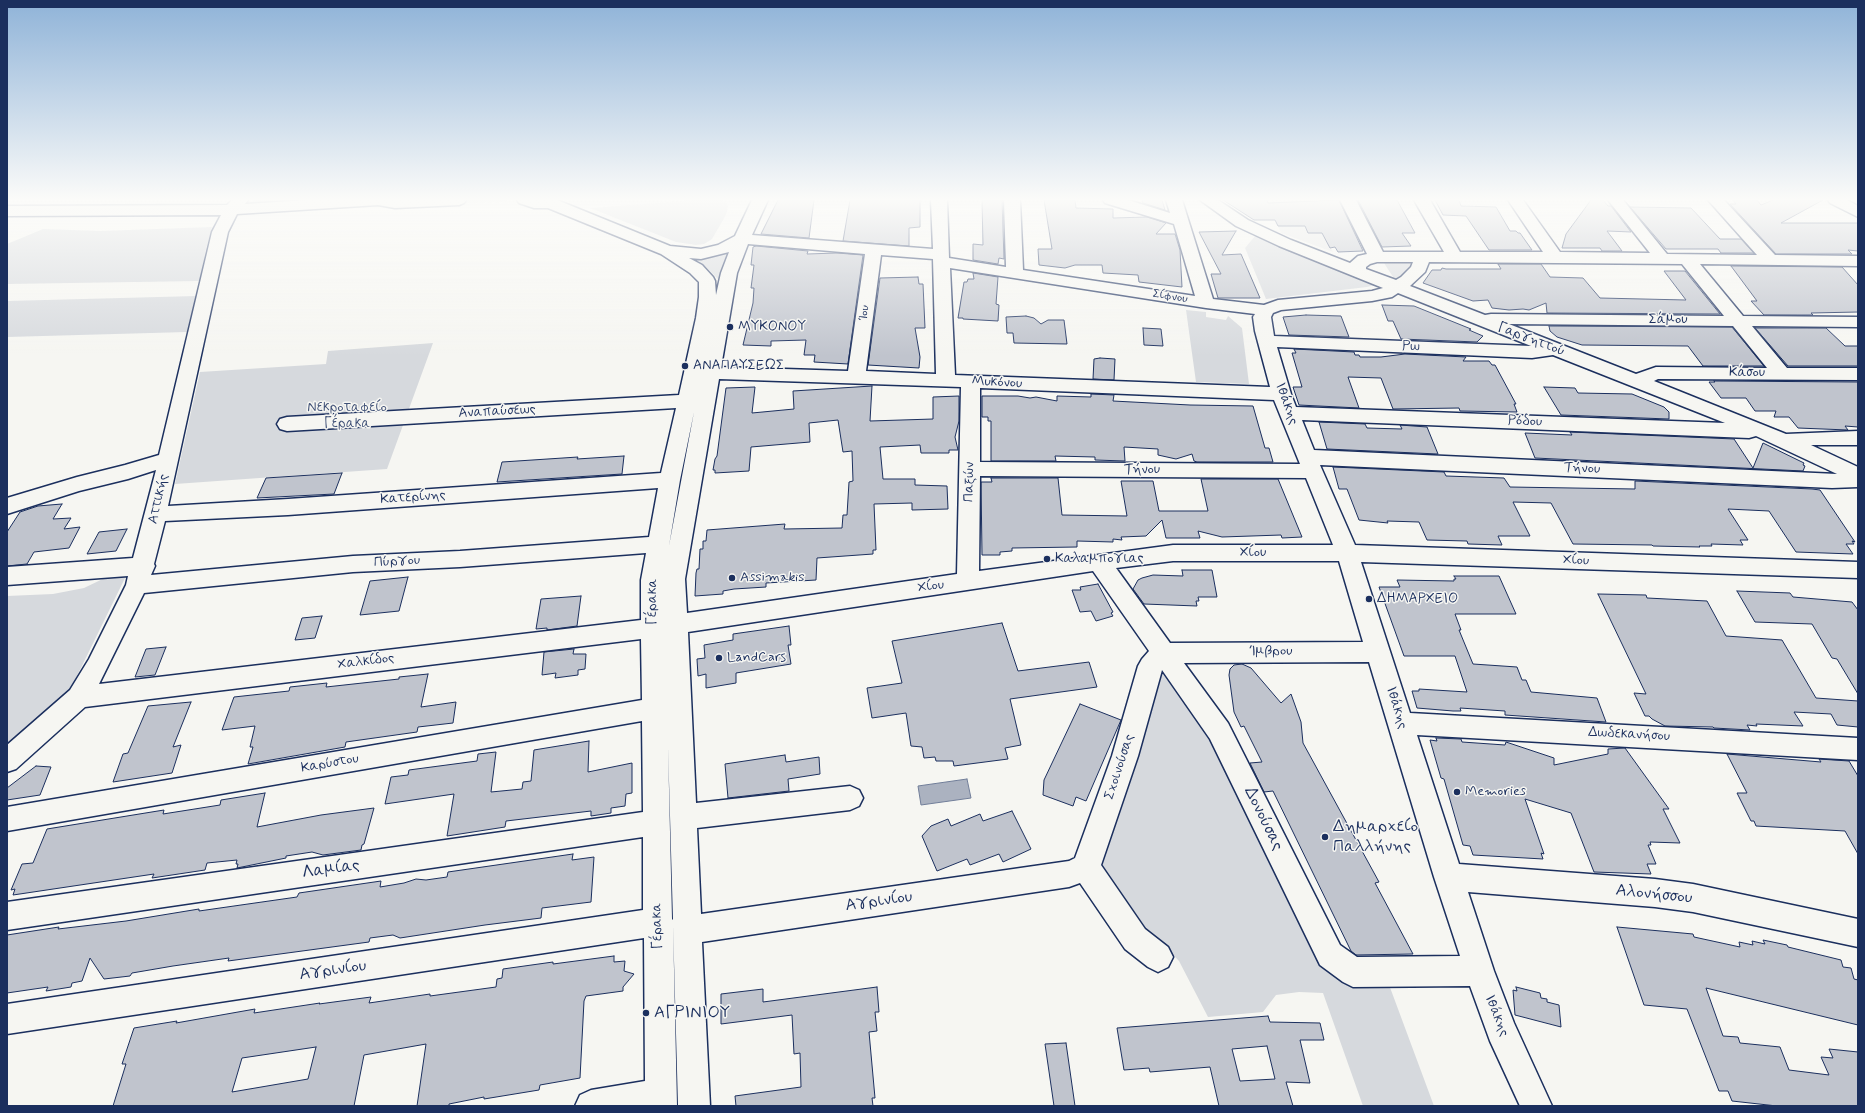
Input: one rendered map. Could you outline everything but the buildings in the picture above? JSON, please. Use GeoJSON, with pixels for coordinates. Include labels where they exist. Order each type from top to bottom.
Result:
{"type":"FeatureCollection","features":[{"type":"Feature","properties":{"kind":"street","name":"Αττικής"},"geometry":{"type":"LineString","coordinates":[[7,761],[80,697],[97,666],[140,576],[156,514],[215,252]]}},
{"type":"Feature","properties":{"kind":"street","name":"Γέρακα"},"geometry":{"type":"LineString","coordinates":[[668,252],[696,269],[707,281],[708,288],[698,400],[674,579],[694,1106]]}},
{"type":"Feature","properties":{"kind":"street"},"geometry":{"type":"LineString","coordinates":[[677,252],[701,254],[709,252]]}},
{"type":"Feature","properties":{"kind":"street","name":"Γέρακα"},"geometry":{"type":"LineString","coordinates":[[661,1100],[659,922],[653,709],[652,580],[670,480],[698,400],[712,373],[729,273],[737,252]]}},
{"type":"Feature","properties":{"kind":"street","name":"Ίου"},"geometry":{"type":"LineString","coordinates":[[856,376],[874,252]]}},
{"type":"Feature","properties":{"kind":"street","name":"Σίφνου"},"geometry":{"type":"LineString","coordinates":[[896,252],[942,258],[1015,272],[1206,303],[1266,310],[1278,304],[1372,296],[1397,288]]}},
{"type":"Feature","properties":{"kind":"street"},"geometry":{"type":"LineString","coordinates":[[942,252],[946,381]]}},
{"type":"Feature","properties":{"kind":"street"},"geometry":{"type":"LineString","coordinates":[[1014,252],[1015,272]]}},
{"type":"Feature","properties":{"kind":"street"},"geometry":{"type":"LineString","coordinates":[[1190,252],[1206,303]]}},
{"type":"Feature","properties":{"kind":"street","name":"Γαργηττού"},"geometry":{"type":"LineString","coordinates":[[1308,252],[1763,431],[1858,475]]}},
{"type":"Feature","properties":{"kind":"street"},"geometry":{"type":"LineString","coordinates":[[1374,252],[1377,257]]}},
{"type":"Feature","properties":{"kind":"street"},"geometry":{"type":"LineString","coordinates":[[1452,252],[1454,256]]}},
{"type":"Feature","properties":{"kind":"street"},"geometry":{"type":"LineString","coordinates":[[1551,252],[1555,257]]}},
{"type":"Feature","properties":{"kind":"street"},"geometry":{"type":"LineString","coordinates":[[1657,252],[1662,258]]}},
{"type":"Feature","properties":{"kind":"street"},"geometry":{"type":"LineString","coordinates":[[1764,252],[1771,260]]}},
{"type":"Feature","properties":{"kind":"street"},"geometry":{"type":"LineString","coordinates":[[1397,288],[1407,281],[1419,268],[1423,256]]}},
{"type":"Feature","properties":{"kind":"street"},"geometry":{"type":"LineString","coordinates":[[1358,272],[1356,265],[1364,260],[1377,257],[1454,256],[1858,261]]}},
{"type":"Feature","properties":{"kind":"street"},"geometry":{"type":"LineString","coordinates":[[1687,259],[1782,374]]}},
{"type":"Feature","properties":{"kind":"street","name":"Ιθάκης"},"geometry":{"type":"LineString","coordinates":[[1266,310],[1262,317],[1267,341],[1288,413],[1346,553],[1379,652],[1448,877],[1479,971],[1501,1030],[1538,1106]]}},
{"type":"Feature","properties":{"kind":"street","name":"Σάμου"},"geometry":{"type":"LineString","coordinates":[[1478,319],[1858,322]]}},
{"type":"Feature","properties":{"kind":"street","name":"Ρω"},"geometry":{"type":"LineString","coordinates":[[1267,341],[1532,352],[1555,349]]}},
{"type":"Feature","properties":{"kind":"street","name":"Κάσου"},"geometry":{"type":"LineString","coordinates":[[1637,381],[1656,372],[1858,374]]}},
{"type":"Feature","properties":{"kind":"street","name":"Μυκόνου"},"geometry":{"type":"LineString","coordinates":[[712,373],[856,376],[1282,394]]}},
{"type":"Feature","properties":{"kind":"street","name":"Παξών"},"geometry":{"type":"LineString","coordinates":[[968,581],[971,382]]}},
{"type":"Feature","properties":{"kind":"street","name":"Αναπαύσεως"},"geometry":{"type":"LineString","coordinates":[[287,424],[698,400]]}},
{"type":"Feature","properties":{"kind":"street","name":"Ρόδου"},"geometry":{"type":"LineString","coordinates":[[1288,413],[1763,431]]}},
{"type":"Feature","properties":{"kind":"street"},"geometry":{"type":"LineString","coordinates":[[1785,440],[1858,438]]}},
{"type":"Feature","properties":{"kind":"street"},"geometry":{"type":"LineString","coordinates":[[7,506],[77,484],[128,472],[168,460]]}},
{"type":"Feature","properties":{"kind":"street","name":"Τήνου"},"geometry":{"type":"LineString","coordinates":[[970,469],[1310,464],[1824,481],[1858,480]]}},
{"type":"Feature","properties":{"kind":"street","name":"Κατερίνης"},"geometry":{"type":"LineString","coordinates":[[156,514],[288,507],[670,480]]}},
{"type":"Feature","properties":{"kind":"street","name":"Πύργου"},"geometry":{"type":"LineString","coordinates":[[7,576],[140,576],[460,559],[658,544]]}},
{"type":"Feature","properties":{"kind":"street","name":"Χίου"},"geometry":{"type":"LineString","coordinates":[[652,628],[1099,562],[1173,553],[1346,553],[1858,570]]}},
{"type":"Feature","properties":{"kind":"street","name":"Δονούσας"},"geometry":{"type":"LineString","coordinates":[[1099,562],[1219,731],[1330,954],[1353,972],[1479,971]]}},
{"type":"Feature","properties":{"kind":"street","name":"Χαλκίδος"},"geometry":{"type":"LineString","coordinates":[[80,697],[652,628]]}},
{"type":"Feature","properties":{"kind":"street","name":"Ίμβρου"},"geometry":{"type":"LineString","coordinates":[[1163,653],[1379,652]]}},
{"type":"Feature","properties":{"kind":"street","name":"Σχοινούσας"},"geometry":{"type":"LineString","coordinates":[[1078,870],[1125,756],[1150,666],[1163,653]]}},
{"type":"Feature","properties":{"kind":"street","name":"Καρύστου"},"geometry":{"type":"LineString","coordinates":[[11,824],[653,709]]}},
{"type":"Feature","properties":{"kind":"street","name":"Δωδεκανήσου"},"geometry":{"type":"LineString","coordinates":[[1400,723],[1858,749]]}},
{"type":"Feature","properties":{"kind":"street"},"geometry":{"type":"LineString","coordinates":[[684,817],[850,798]]}},
{"type":"Feature","properties":{"kind":"street","name":"Λαμίας"},"geometry":{"type":"LineString","coordinates":[[7,916],[656,823]]}},
{"type":"Feature","properties":{"kind":"street"},"geometry":{"type":"LineString","coordinates":[[1078,870],[1116,913],[1135,938],[1158,957]]}},
{"type":"Feature","properties":{"kind":"street","name":"Αγρινίου"},"geometry":{"type":"LineString","coordinates":[[688,930],[1078,870]]}},
{"type":"Feature","properties":{"kind":"street","name":"Αλονήσσου"},"geometry":{"type":"LineString","coordinates":[[1448,877],[1693,898],[1858,933]]}},
{"type":"Feature","properties":{"kind":"street","name":"Αγρινίου"},"geometry":{"type":"LineString","coordinates":[[7,1020],[659,922]]}},
{"type":"Feature","properties":{"kind":"street"},"geometry":{"type":"LineString","coordinates":[[591,1106],[661,1100]]}},
{"type":"Feature","properties":{"kind":"green space"},"geometry":{"type":"Polygon","coordinates":[[[7,252],[205,252],[201,281],[7,284],[7,252]]]}},
{"type":"Feature","properties":{"kind":"green space"},"geometry":{"type":"Polygon","coordinates":[[[724,252],[731,252],[712,337],[718,279],[706,267],[691,259],[706,258],[724,252]]]}},
{"type":"Feature","properties":{"kind":"green space"},"geometry":{"type":"Polygon","coordinates":[[[1247,252],[1292,252],[1375,285],[1367,287],[1266,299],[1247,252]]]}},
{"type":"Feature","properties":{"kind":"green space"},"geometry":{"type":"Polygon","coordinates":[[[1416,261],[1401,281],[1393,277],[1384,263],[1416,261]]]}},
{"type":"Feature","properties":{"kind":"green space"},"geometry":{"type":"Polygon","coordinates":[[[196,296],[187,332],[7,337],[7,301],[196,296]]]}},
{"type":"Feature","properties":{"kind":"green space"},"geometry":{"type":"Polygon","coordinates":[[[1186,310],[1206,312],[1206,317],[1226,320],[1228,316],[1242,328],[1249,384],[1196,382],[1186,310]]]}},
{"type":"Feature","properties":{"kind":"green space","name":"Νεκροταφείο Γέρακα"},"geometry":{"type":"Polygon","coordinates":[[[433,343],[387,469],[175,484],[200,372],[326,364],[328,351],[433,343]]]}},
{"type":"Feature","properties":{"kind":"green space"},"geometry":{"type":"Polygon","coordinates":[[[109,576],[126,576],[72,686],[65,697],[7,747],[7,596],[53,594],[84,588],[109,576]]]}},
{"type":"Feature","properties":{"kind":"green space"},"geometry":{"type":"Polygon","coordinates":[[[1158,671],[1166,672],[1212,732],[1317,950],[1388,982],[1434,1106],[1363,1106],[1323,993],[1299,992],[1276,995],[1263,1012],[1208,1017],[1179,961],[1164,945],[1133,926],[1098,872],[1158,671]]]}},
{"type":"Feature","properties":{"kind":"shaded area"},"geometry":{"type":"Polygon","coordinates":[[[967,779],[971,798],[921,805],[918,786],[967,779]]]}},
{"type":"Feature","properties":{"kind":"place","name":"ΜΥΚΟΝΟΥ"},"geometry":{"type":"Point","coordinates":[730,327]}},
{"type":"Feature","properties":{"kind":"place","name":"ΑΝΑΠΑΥΣΕΩΣ"},"geometry":{"type":"Point","coordinates":[685,366]}},
{"type":"Feature","properties":{"kind":"place","name":"Καλαμπογιας"},"geometry":{"type":"Point","coordinates":[1047,559]}},
{"type":"Feature","properties":{"kind":"place","name":"Assimakis"},"geometry":{"type":"Point","coordinates":[732,578]}},
{"type":"Feature","properties":{"kind":"place","name":"ΔΗΜΑΡΧΕΙΟ"},"geometry":{"type":"Point","coordinates":[1369,599]}},
{"type":"Feature","properties":{"kind":"place","name":"LandCars"},"geometry":{"type":"Point","coordinates":[719,658]}},
{"type":"Feature","properties":{"kind":"place","name":"Memories"},"geometry":{"type":"Point","coordinates":[1457,792]}},
{"type":"Feature","properties":{"kind":"place","name":"Δημαρχείο Παλλήνης"},"geometry":{"type":"Point","coordinates":[1325,837]}},
{"type":"Feature","properties":{"kind":"place","name":"ΑΓΡΙΝΙΟΥ"},"geometry":{"type":"Point","coordinates":[646,1013]}}]}
